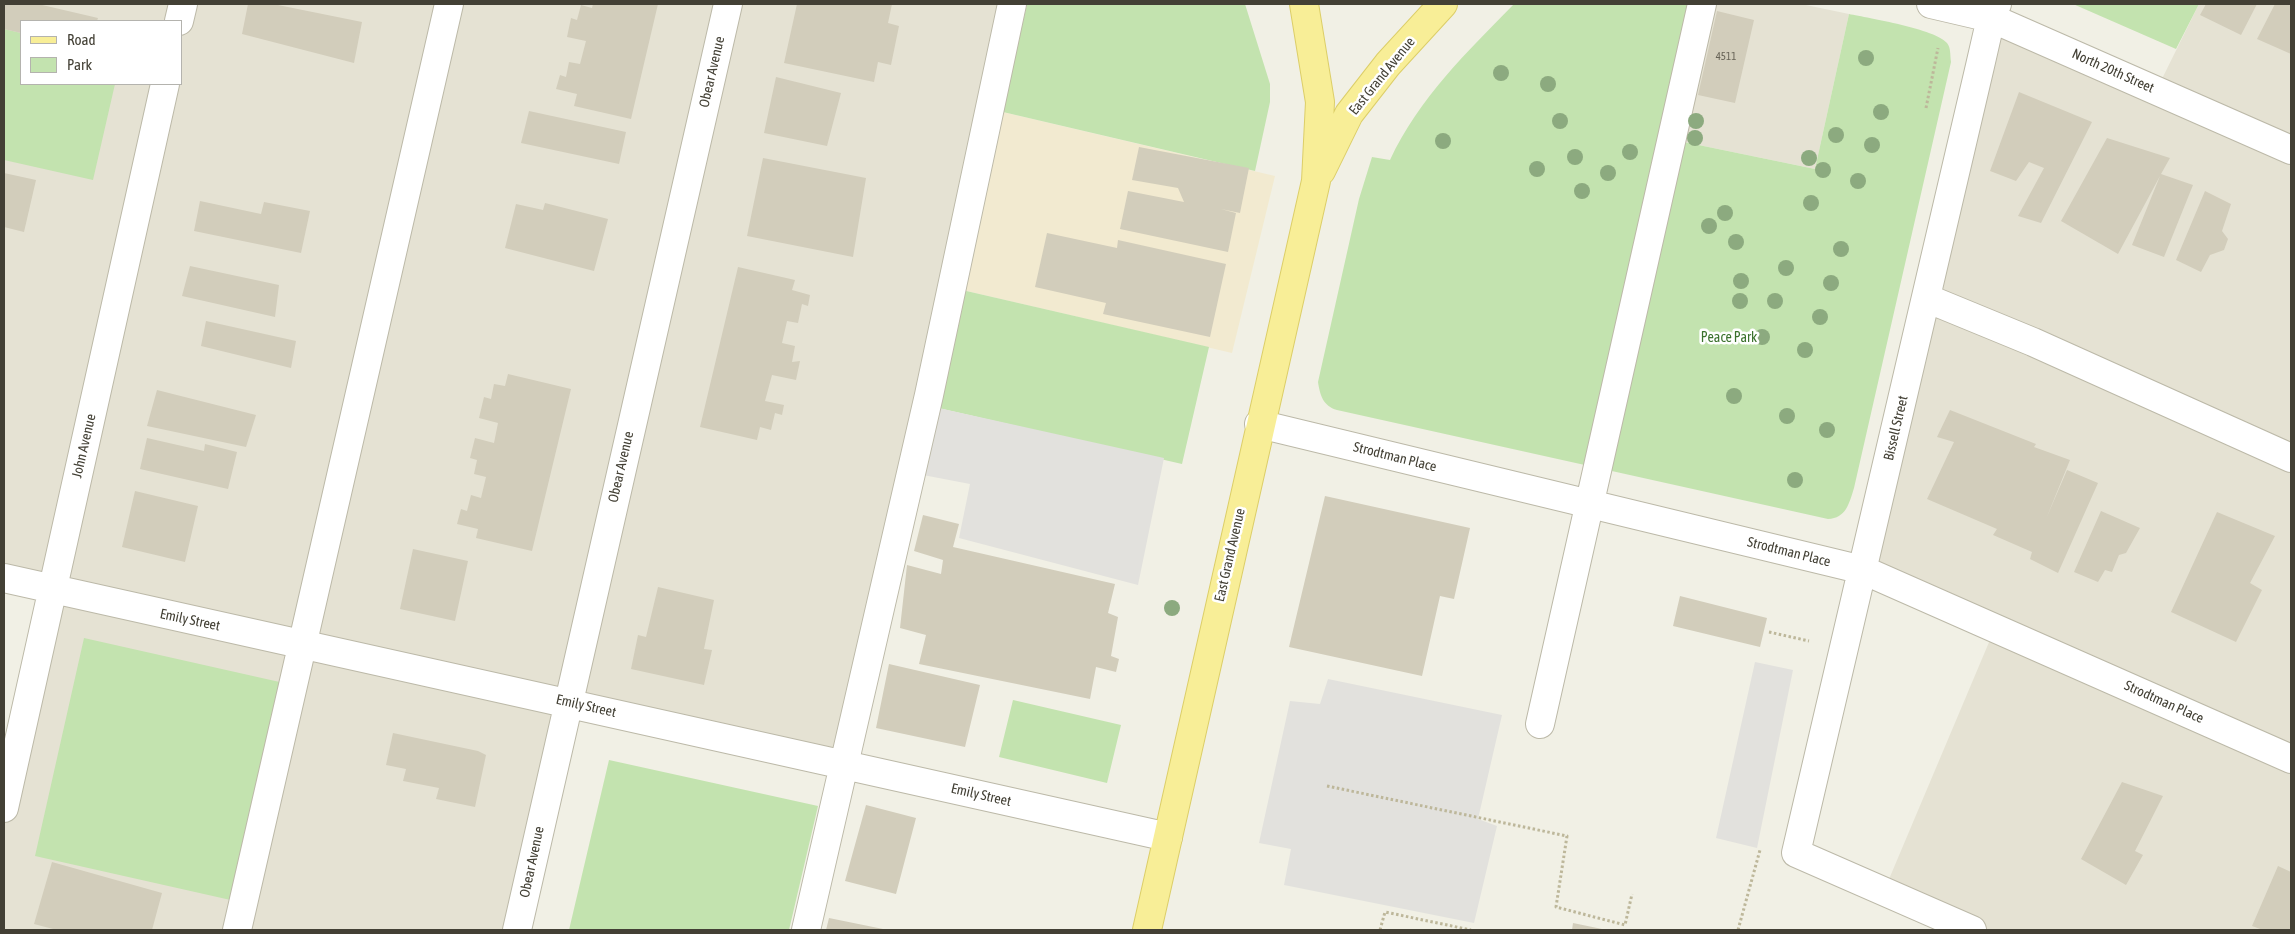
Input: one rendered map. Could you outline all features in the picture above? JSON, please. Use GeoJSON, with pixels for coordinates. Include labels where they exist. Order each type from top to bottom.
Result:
{"type":"FeatureCollection","features":[{"type":"Feature","properties":{"kind":"main road","name":"East Grand Avenue"},"geometry":{"type":"LineString","coordinates":[[1147,930],[1316,181],[1320,102],[1304,4]]}},
{"type":"Feature","properties":{"kind":"main road","name":"East Grand Avenue"},"geometry":{"type":"LineString","coordinates":[[1316,181],[1349,114],[1388,64],[1443,4]]}},
{"type":"Feature","properties":{"kind":"street"},"geometry":{"type":"LineString","coordinates":[[179,20],[182,4]]}},
{"type":"Feature","properties":{"kind":"street"},"geometry":{"type":"LineString","coordinates":[[237,930],[449,4]]}},
{"type":"Feature","properties":{"kind":"street","name":"Obear Avenue"},"geometry":{"type":"LineString","coordinates":[[517,930],[567,702],[728,4]]}},
{"type":"Feature","properties":{"kind":"street"},"geometry":{"type":"LineString","coordinates":[[806,930],[929,395],[1012,4]]}},
{"type":"Feature","properties":{"kind":"street"},"geometry":{"type":"LineString","coordinates":[[1540,724],[1702,4]]}},
{"type":"Feature","properties":{"kind":"street","name":"North 20th Street"},"geometry":{"type":"LineString","coordinates":[[1931,4],[1994,11],[2291,150]]}},
{"type":"Feature","properties":{"kind":"street","name":"Bissell Street"},"geometry":{"type":"LineString","coordinates":[[1972,930],[1796,853],[1994,11]]}},
{"type":"Feature","properties":{"kind":"street","name":"John Avenue"},"geometry":{"type":"LineString","coordinates":[[4,808],[165,85]]}},
{"type":"Feature","properties":{"kind":"street"},"geometry":{"type":"LineString","coordinates":[[1926,298],[2033,342],[2291,458]]}},
{"type":"Feature","properties":{"kind":"street","name":"Strodtman Place"},"geometry":{"type":"LineString","coordinates":[[1260,424],[1863,570],[2291,758]]}},
{"type":"Feature","properties":{"kind":"street","name":"Emily Street"},"geometry":{"type":"LineString","coordinates":[[4,578],[567,702],[1168,838]]}},
{"type":"Feature","properties":{"kind":"path"},"geometry":{"type":"LineString","coordinates":[[1926,108],[1938,48]]}},
{"type":"Feature","properties":{"kind":"path"},"geometry":{"type":"LineString","coordinates":[[1769,632],[1811,642]]}},
{"type":"Feature","properties":{"kind":"path"},"geometry":{"type":"LineString","coordinates":[[1328,786],[1567,836],[1556,907],[1625,925],[1632,894]]}},
{"type":"Feature","properties":{"kind":"path"},"geometry":{"type":"LineString","coordinates":[[1738,930],[1760,850]]}},
{"type":"Feature","properties":{"kind":"path"},"geometry":{"type":"LineString","coordinates":[[1380,930],[1385,912],[1471,930]]}},
{"type":"Feature","properties":{"kind":"shaded area"},"geometry":{"type":"Polygon","coordinates":[[[4,4],[1011,4],[843,765],[567,702],[517,930],[4,930],[4,808],[52,590],[4,578],[4,4]]]}},
{"type":"Feature","properties":{"kind":"shaded area"},"geometry":{"type":"Polygon","coordinates":[[[1714,4],[1801,4],[1849,14],[1815,169],[1684,142],[1714,4]]]}},
{"type":"Feature","properties":{"kind":"shaded area"},"geometry":{"type":"Polygon","coordinates":[[[2199,4],[2291,4],[2291,930],[1972,930],[1884,891],[1995,628],[1863,570],[1991,18],[2154,95],[2199,4]]]}},
{"type":"Feature","properties":{"kind":"shaded area"},"geometry":{"type":"Polygon","coordinates":[[[1003,112],[1275,176],[1232,353],[962,290],[1003,112]]]}},
{"type":"Feature","properties":{"kind":"shaded area"},"geometry":{"type":"Polygon","coordinates":[[[934,407],[1164,458],[1138,585],[959,538],[970,484],[923,475],[934,407]]]}},
{"type":"Feature","properties":{"kind":"shaded area"},"geometry":{"type":"Polygon","coordinates":[[[1755,662],[1793,670],[1757,848],[1716,838],[1755,662]]]}},
{"type":"Feature","properties":{"kind":"shaded area"},"geometry":{"type":"Polygon","coordinates":[[[1328,679],[1502,715],[1478,819],[1497,826],[1474,923],[1284,885],[1291,849],[1259,843],[1290,701],[1320,704],[1328,679]]]}},
{"type":"Feature","properties":{"kind":"green space"},"geometry":{"type":"Polygon","coordinates":[[[1027,4],[1245,4],[1270,84],[1270,102],[1255,171],[1003,112],[1027,4]]]}},
{"type":"Feature","properties":{"kind":"green space","name":"Peace Park"},"geometry":{"type":"Polygon","coordinates":[[[1514,4],[1691,4],[1684,142],[1815,169],[1849,14],[1930,33],[1947,43],[1950,49],[1951,62],[1854,488],[1846,509],[1839,516],[1828,519],[1337,410],[1325,403],[1318,382],[1359,199],[1372,157],[1390,160],[1415,116],[1445,77],[1514,4]]]}},
{"type":"Feature","properties":{"kind":"green space"},"geometry":{"type":"Polygon","coordinates":[[[2073,4],[2199,4],[2176,49],[2073,4]]]}},
{"type":"Feature","properties":{"kind":"green space"},"geometry":{"type":"Polygon","coordinates":[[[4,29],[20,33],[20,85],[115,85],[93,180],[4,160],[4,29]]]}},
{"type":"Feature","properties":{"kind":"green space"},"geometry":{"type":"Polygon","coordinates":[[[962,290],[1209,347],[1182,464],[934,407],[962,290]]]}},
{"type":"Feature","properties":{"kind":"green space"},"geometry":{"type":"Polygon","coordinates":[[[84,638],[284,683],[235,901],[35,856],[84,638]]]}},
{"type":"Feature","properties":{"kind":"green space"},"geometry":{"type":"Polygon","coordinates":[[[1013,700],[1121,725],[1107,783],[999,757],[1013,700]]]}},
{"type":"Feature","properties":{"kind":"green space"},"geometry":{"type":"Polygon","coordinates":[[[609,760],[818,806],[789,930],[569,930],[609,760]]]}},
{"type":"Feature","properties":{"kind":"building"},"geometry":{"type":"Polygon","coordinates":[[[5,4],[38,4],[98,18],[97,20],[20,20],[20,33],[4,29],[5,4]]]}},
{"type":"Feature","properties":{"kind":"building"},"geometry":{"type":"Polygon","coordinates":[[[248,4],[273,4],[362,22],[354,63],[242,34],[248,4]]]}},
{"type":"Feature","properties":{"kind":"building"},"geometry":{"type":"Polygon","coordinates":[[[593,4],[658,4],[631,119],[574,106],[577,94],[556,89],[560,75],[566,77],[569,62],[580,64],[586,41],[567,37],[571,18],[577,20],[581,5],[592,8],[593,4]]]}},
{"type":"Feature","properties":{"kind":"building"},"geometry":{"type":"Polygon","coordinates":[[[797,4],[892,4],[888,23],[899,26],[891,65],[878,62],[874,82],[784,63],[797,4]]]}},
{"type":"Feature","properties":{"kind":"building"},"geometry":{"type":"Polygon","coordinates":[[[2206,4],[2257,4],[2241,35],[2200,15],[2206,4]]]}},
{"type":"Feature","properties":{"kind":"building"},"geometry":{"type":"Polygon","coordinates":[[[2275,4],[2291,4],[2291,54],[2257,39],[2275,4]]]}},
{"type":"Feature","properties":{"kind":"building"},"geometry":{"type":"Polygon","coordinates":[[[1717,11],[1754,20],[1735,103],[1698,95],[1717,11]]]}},
{"type":"Feature","properties":{"kind":"building"},"geometry":{"type":"Polygon","coordinates":[[[776,77],[841,93],[827,146],[764,133],[776,77]]]}},
{"type":"Feature","properties":{"kind":"building"},"geometry":{"type":"Polygon","coordinates":[[[2019,92],[2092,122],[2041,223],[2018,216],[2044,168],[2029,162],[2016,181],[1990,171],[2019,92]]]}},
{"type":"Feature","properties":{"kind":"building"},"geometry":{"type":"Polygon","coordinates":[[[529,111],[626,132],[619,164],[521,143],[529,111]]]}},
{"type":"Feature","properties":{"kind":"building"},"geometry":{"type":"Polygon","coordinates":[[[2107,138],[2170,158],[2161,174],[2193,185],[2164,257],[2132,245],[2160,176],[2118,254],[2061,221],[2107,138]]]}},
{"type":"Feature","properties":{"kind":"building"},"geometry":{"type":"Polygon","coordinates":[[[1139,147],[1249,168],[1240,213],[1221,209],[1236,213],[1228,252],[1120,229],[1128,191],[1184,202],[1178,188],[1132,180],[1139,147]]]}},
{"type":"Feature","properties":{"kind":"building"},"geometry":{"type":"Polygon","coordinates":[[[763,158],[866,178],[853,257],[747,236],[763,158]]]}},
{"type":"Feature","properties":{"kind":"building"},"geometry":{"type":"Polygon","coordinates":[[[4,173],[36,180],[24,232],[4,227],[4,173]]]}},
{"type":"Feature","properties":{"kind":"building"},"geometry":{"type":"Polygon","coordinates":[[[2205,191],[2231,204],[2222,231],[2228,239],[2224,250],[2210,255],[2201,272],[2176,260],[2205,191]]]}},
{"type":"Feature","properties":{"kind":"building"},"geometry":{"type":"Polygon","coordinates":[[[200,201],[261,214],[264,202],[310,211],[301,253],[194,231],[200,201]]]}},
{"type":"Feature","properties":{"kind":"building"},"geometry":{"type":"Polygon","coordinates":[[[545,203],[608,219],[594,271],[505,248],[516,204],[543,210],[545,203]]]}},
{"type":"Feature","properties":{"kind":"building"},"geometry":{"type":"Polygon","coordinates":[[[1047,233],[1117,248],[1118,240],[1226,264],[1210,337],[1103,314],[1106,303],[1035,287],[1047,233]]]}},
{"type":"Feature","properties":{"kind":"building"},"geometry":{"type":"Polygon","coordinates":[[[190,266],[279,285],[275,317],[182,296],[190,266]]]}},
{"type":"Feature","properties":{"kind":"building"},"geometry":{"type":"Polygon","coordinates":[[[738,267],[795,280],[792,290],[810,295],[808,306],[802,304],[798,323],[787,321],[782,343],[795,346],[792,362],[800,361],[796,380],[772,375],[765,401],[784,405],[782,415],[775,413],[771,430],[760,427],[757,440],[700,427],[738,267]]]}},
{"type":"Feature","properties":{"kind":"building"},"geometry":{"type":"Polygon","coordinates":[[[206,321],[296,341],[291,368],[201,346],[206,321]]]}},
{"type":"Feature","properties":{"kind":"building"},"geometry":{"type":"Polygon","coordinates":[[[508,374],[571,389],[532,551],[476,538],[478,529],[457,524],[461,509],[467,511],[471,495],[481,498],[486,477],[474,474],[477,460],[470,458],[475,438],[494,443],[498,423],[479,418],[484,397],[491,399],[494,384],[505,386],[508,374]]]}},
{"type":"Feature","properties":{"kind":"building"},"geometry":{"type":"Polygon","coordinates":[[[157,390],[256,415],[246,447],[147,426],[157,390]]]}},
{"type":"Feature","properties":{"kind":"building"},"geometry":{"type":"Polygon","coordinates":[[[1950,410],[2036,444],[2034,447],[2070,460],[2046,519],[2067,470],[2098,483],[2058,573],[2030,559],[2032,552],[1993,535],[1997,529],[1927,499],[1954,442],[1937,437],[1950,410]]]}},
{"type":"Feature","properties":{"kind":"building"},"geometry":{"type":"Polygon","coordinates":[[[147,438],[204,451],[205,444],[237,452],[228,489],[140,469],[147,438]]]}},
{"type":"Feature","properties":{"kind":"building"},"geometry":{"type":"Polygon","coordinates":[[[135,491],[198,506],[185,562],[122,547],[135,491]]]}},
{"type":"Feature","properties":{"kind":"building"},"geometry":{"type":"Polygon","coordinates":[[[1325,496],[1470,528],[1454,599],[1440,596],[1422,676],[1289,647],[1325,496]]]}},
{"type":"Feature","properties":{"kind":"building"},"geometry":{"type":"Polygon","coordinates":[[[2101,511],[2140,528],[2126,553],[2119,555],[2112,572],[2105,570],[2098,582],[2074,572],[2101,511]]]}},
{"type":"Feature","properties":{"kind":"building"},"geometry":{"type":"Polygon","coordinates":[[[2217,512],[2275,536],[2250,583],[2262,590],[2236,642],[2171,612],[2217,512]]]}},
{"type":"Feature","properties":{"kind":"building"},"geometry":{"type":"Polygon","coordinates":[[[923,515],[959,524],[953,547],[1115,584],[1108,613],[1118,617],[1111,656],[1119,659],[1116,672],[1096,667],[1090,699],[919,664],[926,635],[900,628],[907,565],[941,574],[943,560],[914,551],[923,515]]]}},
{"type":"Feature","properties":{"kind":"building"},"geometry":{"type":"Polygon","coordinates":[[[413,549],[468,561],[455,621],[400,609],[413,549]]]}},
{"type":"Feature","properties":{"kind":"building"},"geometry":{"type":"Polygon","coordinates":[[[658,587],[714,600],[704,649],[712,650],[704,685],[631,669],[638,635],[646,637],[658,587]]]}},
{"type":"Feature","properties":{"kind":"building"},"geometry":{"type":"Polygon","coordinates":[[[1680,596],[1767,618],[1760,647],[1673,626],[1680,596]]]}},
{"type":"Feature","properties":{"kind":"building"},"geometry":{"type":"Polygon","coordinates":[[[889,664],[980,685],[965,747],[876,728],[889,664]]]}},
{"type":"Feature","properties":{"kind":"building"},"geometry":{"type":"Polygon","coordinates":[[[393,733],[478,751],[486,755],[475,807],[436,799],[439,788],[403,781],[406,769],[386,765],[393,733]]]}},
{"type":"Feature","properties":{"kind":"building"},"geometry":{"type":"Polygon","coordinates":[[[2122,782],[2163,796],[2135,851],[2143,855],[2126,885],[2081,859],[2122,782]]]}},
{"type":"Feature","properties":{"kind":"building"},"geometry":{"type":"Polygon","coordinates":[[[866,805],[916,818],[896,894],[845,881],[866,805]]]}},
{"type":"Feature","properties":{"kind":"building"},"geometry":{"type":"Polygon","coordinates":[[[52,862],[162,893],[152,930],[57,930],[34,924],[52,862]]]}},
{"type":"Feature","properties":{"kind":"building"},"geometry":{"type":"Polygon","coordinates":[[[2278,866],[2291,872],[2291,930],[2263,930],[2252,926],[2278,866]]]}},
{"type":"Feature","properties":{"kind":"building"},"geometry":{"type":"Polygon","coordinates":[[[829,918],[883,929],[883,930],[826,930],[829,918]]]}},
{"type":"Feature","properties":{"kind":"building"},"geometry":{"type":"Polygon","coordinates":[[[1573,923],[1602,929],[1602,930],[1572,930],[1573,923]]]}}]}
